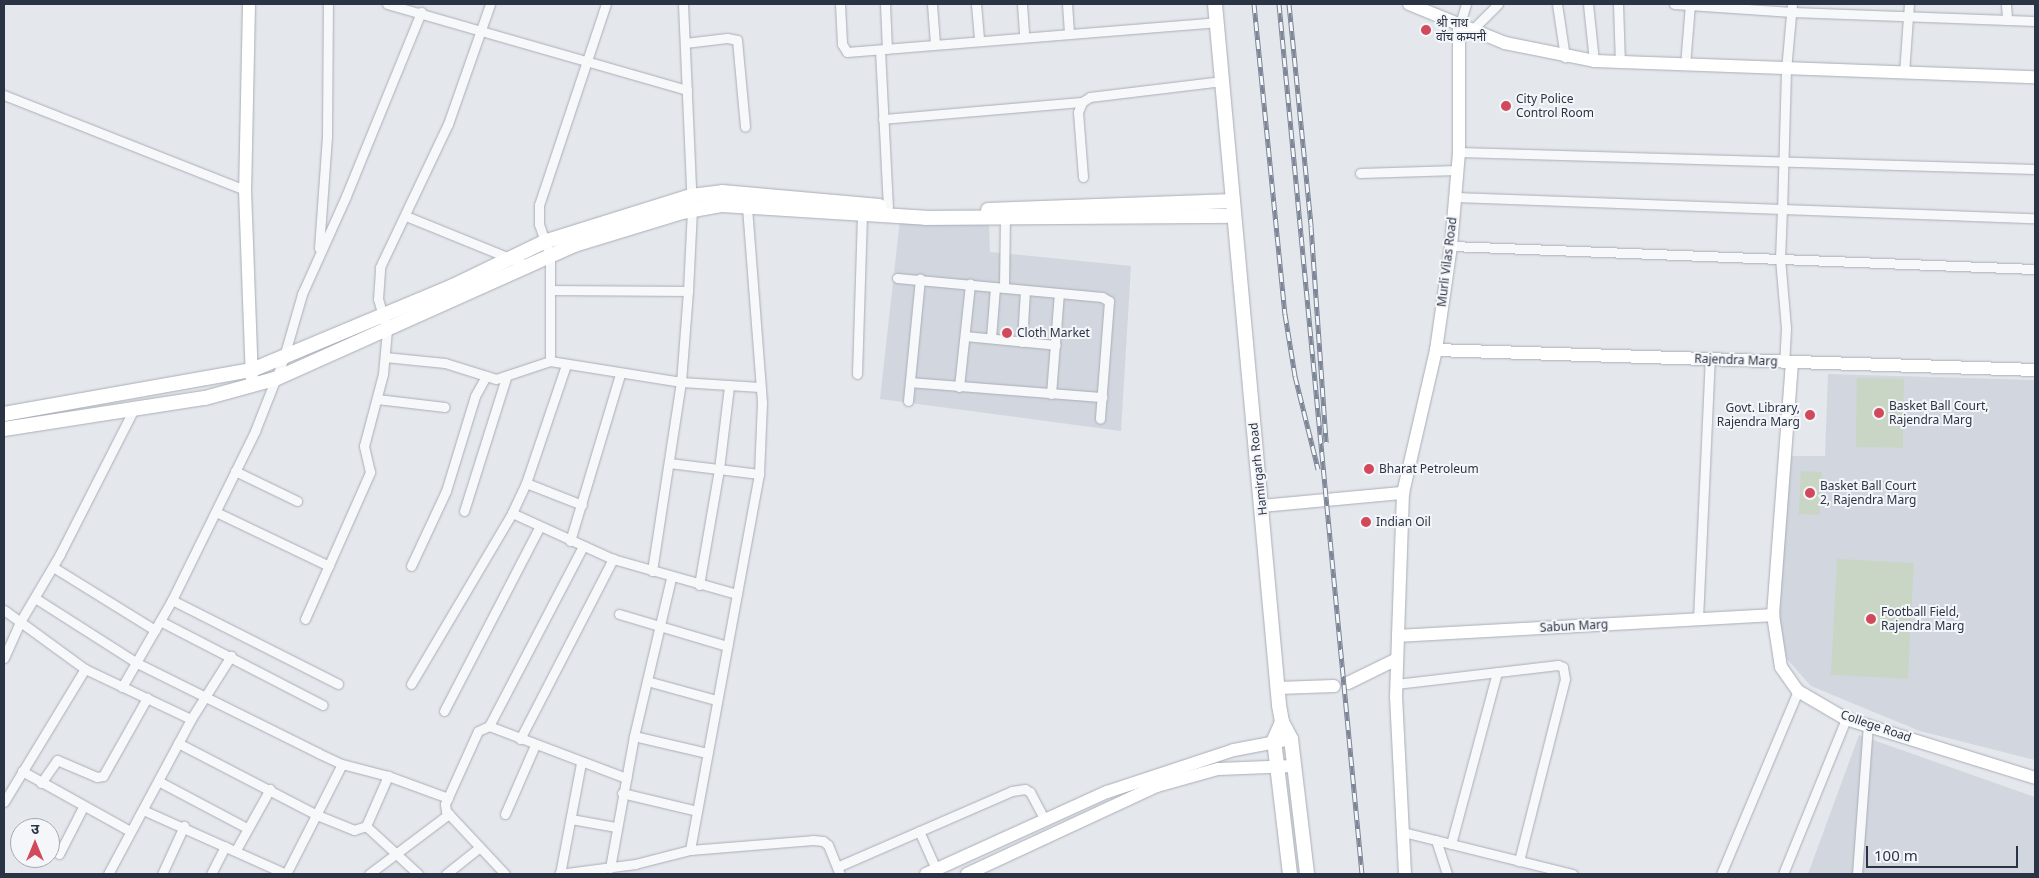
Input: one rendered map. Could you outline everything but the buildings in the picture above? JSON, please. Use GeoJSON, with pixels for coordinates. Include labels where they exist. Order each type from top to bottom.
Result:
{"type":"FeatureCollection","features":[{"type":"Feature","properties":{"kind":"main road","name":"Hamirgarh Road"},"geometry":{"type":"LineString","coordinates":[[1215,4],[1278,688],[1282,722],[1291,739],[1307,874]]}},
{"type":"Feature","properties":{"kind":"main road"},"geometry":{"type":"LineString","coordinates":[[4,414],[252,370],[283,360],[544,242],[691,196],[722,192],[926,212],[1233,200]]}},
{"type":"Feature","properties":{"kind":"main road"},"geometry":{"type":"LineString","coordinates":[[4,428],[204,398],[276,379],[550,256],[692,210],[722,206],[862,214],[1005,219],[1234,216]]}},
{"type":"Feature","properties":{"kind":"main road"},"geometry":{"type":"LineString","coordinates":[[1282,722],[1274,740],[1290,874]]}},
{"type":"Feature","properties":{"kind":"street"},"geometry":{"type":"LineString","coordinates":[[249,4],[244,190],[252,385]]}},
{"type":"Feature","properties":{"kind":"street"},"geometry":{"type":"LineString","coordinates":[[319,253],[327,137],[328,4]]}},
{"type":"Feature","properties":{"kind":"street"},"geometry":{"type":"LineString","coordinates":[[387,4],[404,6],[482,31],[687,90]]}},
{"type":"Feature","properties":{"kind":"street"},"geometry":{"type":"LineString","coordinates":[[305,618],[368,480],[370,468],[364,446],[385,357],[387,330],[376,284],[380,267],[406,216],[448,124],[490,4]]}},
{"type":"Feature","properties":{"kind":"street"},"geometry":{"type":"LineString","coordinates":[[550,361],[550,256],[544,242],[539,205],[606,4]]}},
{"type":"Feature","properties":{"kind":"street"},"geometry":{"type":"LineString","coordinates":[[652,571],[681,382],[688,291],[692,210],[683,4]]}},
{"type":"Feature","properties":{"kind":"street"},"geometry":{"type":"LineString","coordinates":[[840,4],[842,44],[847,52],[1024,36],[1216,22]]}},
{"type":"Feature","properties":{"kind":"street"},"geometry":{"type":"LineString","coordinates":[[885,4],[883,119],[888,207]]}},
{"type":"Feature","properties":{"kind":"street"},"geometry":{"type":"LineString","coordinates":[[932,4],[936,44]]}},
{"type":"Feature","properties":{"kind":"street"},"geometry":{"type":"LineString","coordinates":[[976,4],[979,40]]}},
{"type":"Feature","properties":{"kind":"street"},"geometry":{"type":"LineString","coordinates":[[1022,4],[1024,36]]}},
{"type":"Feature","properties":{"kind":"street"},"geometry":{"type":"LineString","coordinates":[[1067,4],[1069,33]]}},
{"type":"Feature","properties":{"kind":"street"},"geometry":{"type":"LineString","coordinates":[[1408,4],[1465,29],[1565,57],[1594,61],[1786,70],[2035,77]]}},
{"type":"Feature","properties":{"kind":"street"},"geometry":{"type":"LineString","coordinates":[[1465,29],[1466,4]]}},
{"type":"Feature","properties":{"kind":"street"},"geometry":{"type":"LineString","coordinates":[[1465,29],[1498,4]]}},
{"type":"Feature","properties":{"kind":"street"},"geometry":{"type":"LineString","coordinates":[[1557,4],[1565,57]]}},
{"type":"Feature","properties":{"kind":"street"},"geometry":{"type":"LineString","coordinates":[[1588,4],[1594,61]]}},
{"type":"Feature","properties":{"kind":"street"},"geometry":{"type":"LineString","coordinates":[[1618,4],[1620,63]]}},
{"type":"Feature","properties":{"kind":"street"},"geometry":{"type":"LineString","coordinates":[[1674,4],[1792,8],[1906,17],[2035,21]]}},
{"type":"Feature","properties":{"kind":"street"},"geometry":{"type":"LineString","coordinates":[[1685,65],[1690,4]]}},
{"type":"Feature","properties":{"kind":"street"},"geometry":{"type":"LineString","coordinates":[[1904,74],[1906,17],[1909,4]]}},
{"type":"Feature","properties":{"kind":"street"},"geometry":{"type":"LineString","coordinates":[[2006,4],[2006,20]]}},
{"type":"Feature","properties":{"kind":"street"},"geometry":{"type":"LineString","coordinates":[[1788,361],[1780,258],[1786,70],[1792,8]]}},
{"type":"Feature","properties":{"kind":"street"},"geometry":{"type":"LineString","coordinates":[[122,686],[172,600],[235,472],[276,379],[302,294],[346,196],[421,12]]}},
{"type":"Feature","properties":{"kind":"street","name":"Murli Vilas Road"},"geometry":{"type":"LineString","coordinates":[[1398,636],[1403,493],[1436,350],[1451,246],[1459,152],[1465,29]]}},
{"type":"Feature","properties":{"kind":"street"},"geometry":{"type":"LineString","coordinates":[[685,43],[727,38],[737,40],[745,127]]}},
{"type":"Feature","properties":{"kind":"street"},"geometry":{"type":"LineString","coordinates":[[883,119],[1082,102],[1090,97],[1222,81]]}},
{"type":"Feature","properties":{"kind":"street"},"geometry":{"type":"LineString","coordinates":[[4,95],[244,190]]}},
{"type":"Feature","properties":{"kind":"street"},"geometry":{"type":"LineString","coordinates":[[1082,102],[1078,112],[1083,177]]}},
{"type":"Feature","properties":{"kind":"street"},"geometry":{"type":"LineString","coordinates":[[1459,152],[1784,160],[2035,170]]}},
{"type":"Feature","properties":{"kind":"street"},"geometry":{"type":"LineString","coordinates":[[1360,173],[1457,170]]}},
{"type":"Feature","properties":{"kind":"street"},"geometry":{"type":"LineString","coordinates":[[1454,197],[2033,218]]}},
{"type":"Feature","properties":{"kind":"street"},"geometry":{"type":"LineString","coordinates":[[690,850],[716,700],[759,474],[760,387],[748,207]]}},
{"type":"Feature","properties":{"kind":"street"},"geometry":{"type":"LineString","coordinates":[[857,374],[862,214]]}},
{"type":"Feature","properties":{"kind":"street"},"geometry":{"type":"LineString","coordinates":[[406,216],[529,266]]}},
{"type":"Feature","properties":{"kind":"street"},"geometry":{"type":"LineString","coordinates":[[991,338],[999,287],[1005,219]]}},
{"type":"Feature","properties":{"kind":"street"},"geometry":{"type":"LineString","coordinates":[[1451,246],[2035,269]]}},
{"type":"Feature","properties":{"kind":"street"},"geometry":{"type":"LineString","coordinates":[[897,278],[1102,297],[1109,301],[1100,419]]}},
{"type":"Feature","properties":{"kind":"street"},"geometry":{"type":"LineString","coordinates":[[908,401],[920,279]]}},
{"type":"Feature","properties":{"kind":"street"},"geometry":{"type":"LineString","coordinates":[[960,387],[970,284]]}},
{"type":"Feature","properties":{"kind":"street"},"geometry":{"type":"LineString","coordinates":[[551,290],[688,291]]}},
{"type":"Feature","properties":{"kind":"street"},"geometry":{"type":"LineString","coordinates":[[1022,342],[1025,290]]}},
{"type":"Feature","properties":{"kind":"street"},"geometry":{"type":"LineString","coordinates":[[1051,394],[1059,293]]}},
{"type":"Feature","properties":{"kind":"street"},"geometry":{"type":"LineString","coordinates":[[965,336],[1056,345]]}},
{"type":"Feature","properties":{"kind":"street","name":"Rajendra Marg"},"geometry":{"type":"LineString","coordinates":[[1436,350],[2035,370]]}},
{"type":"Feature","properties":{"kind":"street"},"geometry":{"type":"LineString","coordinates":[[385,357],[445,363],[486,376],[506,378],[550,361],[620,374],[681,382],[760,387]]}},
{"type":"Feature","properties":{"kind":"street"},"geometry":{"type":"LineString","coordinates":[[1698,619],[1710,359]]}},
{"type":"Feature","properties":{"kind":"street","name":"College Road"},"geometry":{"type":"LineString","coordinates":[[1788,361],[1773,615],[1781,667],[1798,691],[1846,718],[1868,723],[1996,768],[2035,778]]}},
{"type":"Feature","properties":{"kind":"street"},"geometry":{"type":"LineString","coordinates":[[411,684],[512,513],[526,483],[566,365]]}},
{"type":"Feature","properties":{"kind":"street"},"geometry":{"type":"LineString","coordinates":[[570,541],[620,374]]}},
{"type":"Feature","properties":{"kind":"street"},"geometry":{"type":"LineString","coordinates":[[412,566],[446,491],[475,396],[486,376]]}},
{"type":"Feature","properties":{"kind":"street"},"geometry":{"type":"LineString","coordinates":[[464,511],[506,378]]}},
{"type":"Feature","properties":{"kind":"street"},"geometry":{"type":"LineString","coordinates":[[910,382],[1102,397]]}},
{"type":"Feature","properties":{"kind":"street"},"geometry":{"type":"LineString","coordinates":[[699,585],[719,469],[728,386]]}},
{"type":"Feature","properties":{"kind":"street"},"geometry":{"type":"LineString","coordinates":[[376,399],[446,407]]}},
{"type":"Feature","properties":{"kind":"street"},"geometry":{"type":"LineString","coordinates":[[4,658],[20,622],[53,567],[134,410]]}},
{"type":"Feature","properties":{"kind":"street"},"geometry":{"type":"LineString","coordinates":[[669,463],[759,474]]}},
{"type":"Feature","properties":{"kind":"street"},"geometry":{"type":"LineString","coordinates":[[235,472],[297,501]]}},
{"type":"Feature","properties":{"kind":"street"},"geometry":{"type":"LineString","coordinates":[[526,483],[582,504]]}},
{"type":"Feature","properties":{"kind":"street"},"geometry":{"type":"LineString","coordinates":[[1262,506],[1403,493]]}},
{"type":"Feature","properties":{"kind":"street"},"geometry":{"type":"LineString","coordinates":[[216,512],[329,566]]}},
{"type":"Feature","properties":{"kind":"street"},"geometry":{"type":"LineString","coordinates":[[512,513],[539,528],[613,559],[671,578],[737,594]]}},
{"type":"Feature","properties":{"kind":"street"},"geometry":{"type":"LineString","coordinates":[[444,711],[539,528]]}},
{"type":"Feature","properties":{"kind":"street"},"geometry":{"type":"LineString","coordinates":[[505,874],[449,814],[445,804],[478,731],[489,726],[584,546]]}},
{"type":"Feature","properties":{"kind":"street"},"geometry":{"type":"LineString","coordinates":[[520,739],[613,559]]}},
{"type":"Feature","properties":{"kind":"street"},"geometry":{"type":"LineString","coordinates":[[53,567],[155,630]]}},
{"type":"Feature","properties":{"kind":"street"},"geometry":{"type":"LineString","coordinates":[[610,868],[622,793],[671,578]]}},
{"type":"Feature","properties":{"kind":"street"},"geometry":{"type":"LineString","coordinates":[[35,598],[137,663],[342,764],[388,776],[448,798]]}},
{"type":"Feature","properties":{"kind":"street"},"geometry":{"type":"LineString","coordinates":[[172,600],[338,684]]}},
{"type":"Feature","properties":{"kind":"street"},"geometry":{"type":"LineString","coordinates":[[4,610],[85,669],[191,719]]}},
{"type":"Feature","properties":{"kind":"street"},"geometry":{"type":"LineString","coordinates":[[619,614],[727,646]]}},
{"type":"Feature","properties":{"kind":"street","name":"Sabun Marg"},"geometry":{"type":"LineString","coordinates":[[1398,636],[1773,615]]}},
{"type":"Feature","properties":{"kind":"street"},"geometry":{"type":"LineString","coordinates":[[160,621],[323,705]]}},
{"type":"Feature","properties":{"kind":"street"},"geometry":{"type":"LineString","coordinates":[[1398,636],[1395,660],[1405,874]]}},
{"type":"Feature","properties":{"kind":"street"},"geometry":{"type":"LineString","coordinates":[[108,874],[130,831],[160,782],[191,719],[230,656]]}},
{"type":"Feature","properties":{"kind":"street"},"geometry":{"type":"LineString","coordinates":[[1348,684],[1395,660]]}},
{"type":"Feature","properties":{"kind":"street"},"geometry":{"type":"LineString","coordinates":[[1396,684],[1558,665],[1563,667],[1564,673],[1519,860]]}},
{"type":"Feature","properties":{"kind":"street"},"geometry":{"type":"LineString","coordinates":[[4,802],[85,669]]}},
{"type":"Feature","properties":{"kind":"street"},"geometry":{"type":"LineString","coordinates":[[1451,844],[1497,672]]}},
{"type":"Feature","properties":{"kind":"street"},"geometry":{"type":"LineString","coordinates":[[647,681],[716,700]]}},
{"type":"Feature","properties":{"kind":"street"},"geometry":{"type":"LineString","coordinates":[[1278,688],[1334,686]]}},
{"type":"Feature","properties":{"kind":"street"},"geometry":{"type":"LineString","coordinates":[[1721,874],[1798,691]]}},
{"type":"Feature","properties":{"kind":"street"},"geometry":{"type":"LineString","coordinates":[[41,783],[57,760],[97,777],[103,776],[147,698]]}},
{"type":"Feature","properties":{"kind":"street"},"geometry":{"type":"LineString","coordinates":[[1783,874],[1846,718]]}},
{"type":"Feature","properties":{"kind":"street"},"geometry":{"type":"LineString","coordinates":[[1857,874],[1868,723]]}},
{"type":"Feature","properties":{"kind":"street"},"geometry":{"type":"LineString","coordinates":[[489,726],[581,763],[626,778]]}},
{"type":"Feature","properties":{"kind":"street"},"geometry":{"type":"LineString","coordinates":[[634,736],[707,753]]}},
{"type":"Feature","properties":{"kind":"street"},"geometry":{"type":"LineString","coordinates":[[919,831],[931,872],[1107,792],[1169,770],[1274,740],[1291,739]]}},
{"type":"Feature","properties":{"kind":"street"},"geometry":{"type":"LineString","coordinates":[[178,743],[270,788],[317,815],[354,830],[366,826],[388,776]]}},
{"type":"Feature","properties":{"kind":"street"},"geometry":{"type":"LineString","coordinates":[[505,814],[535,745]]}},
{"type":"Feature","properties":{"kind":"street"},"geometry":{"type":"LineString","coordinates":[[581,763],[572,819],[559,874],[610,868],[690,850],[823,841],[839,870],[919,831],[1012,791],[1025,789],[1030,792],[1045,820]]}},
{"type":"Feature","properties":{"kind":"street"},"geometry":{"type":"LineString","coordinates":[[143,810],[184,826],[236,850],[267,871],[286,874],[342,764]]}},
{"type":"Feature","properties":{"kind":"street"},"geometry":{"type":"LineString","coordinates":[[967,874],[1157,786],[1218,769],[1278,769],[1294,766]]}},
{"type":"Feature","properties":{"kind":"street"},"geometry":{"type":"LineString","coordinates":[[22,771],[130,831]]}},
{"type":"Feature","properties":{"kind":"street"},"geometry":{"type":"LineString","coordinates":[[160,782],[247,828]]}},
{"type":"Feature","properties":{"kind":"street"},"geometry":{"type":"LineString","coordinates":[[236,850],[270,788]]}},
{"type":"Feature","properties":{"kind":"street"},"geometry":{"type":"LineString","coordinates":[[622,793],[697,811]]}},
{"type":"Feature","properties":{"kind":"street"},"geometry":{"type":"LineString","coordinates":[[60,852],[84,807]]}},
{"type":"Feature","properties":{"kind":"street"},"geometry":{"type":"LineString","coordinates":[[368,874],[449,814]]}},
{"type":"Feature","properties":{"kind":"street"},"geometry":{"type":"LineString","coordinates":[[572,819],[616,827]]}},
{"type":"Feature","properties":{"kind":"street"},"geometry":{"type":"LineString","coordinates":[[165,873],[184,826]]}},
{"type":"Feature","properties":{"kind":"street"},"geometry":{"type":"LineString","coordinates":[[366,826],[398,853],[418,874]]}},
{"type":"Feature","properties":{"kind":"street"},"geometry":{"type":"LineString","coordinates":[[1403,832],[1573,874]]}},
{"type":"Feature","properties":{"kind":"street"},"geometry":{"type":"LineString","coordinates":[[1436,840],[1447,874]]}},
{"type":"Feature","properties":{"kind":"street"},"geometry":{"type":"LineString","coordinates":[[211,874],[225,846]]}},
{"type":"Feature","properties":{"kind":"street"},"geometry":{"type":"LineString","coordinates":[[446,874],[480,847]]}},
{"type":"Feature","properties":{"kind":"shaded area","name":"Cloth Market"},"geometry":{"type":"Polygon","coordinates":[[[900,220],[989,225],[990,252],[1131,266],[1121,431],[880,399],[900,220]]]}},
{"type":"Feature","properties":{"kind":"shaded area"},"geometry":{"type":"Polygon","coordinates":[[[1828,374],[2035,380],[2035,760],[1920,731],[1811,686],[1787,659],[1778,618],[1779,456],[1825,456],[1828,374]]]}},
{"type":"Feature","properties":{"kind":"shaded area"},"geometry":{"type":"Polygon","coordinates":[[[1859,735],[2035,797],[2035,874],[1808,874],[1859,735]]]}},
{"type":"Feature","properties":{"kind":"green space","name":"Basket Ball Court, Rajendra Marg"},"geometry":{"type":"Polygon","coordinates":[[[1857,378],[1904,379],[1903,448],[1856,447],[1857,378]]]}},
{"type":"Feature","properties":{"kind":"green space","name":"Basket Ball Court 2, Rajendra Marg"},"geometry":{"type":"Polygon","coordinates":[[[1801,471],[1822,472],[1820,515],[1799,514],[1801,471]]]}},
{"type":"Feature","properties":{"kind":"green space","name":"Football Field, Rajendra Marg"},"geometry":{"type":"Polygon","coordinates":[[[1837,559],[1914,563],[1908,679],[1831,675],[1837,559]]]}},
{"type":"Feature","properties":{"kind":"railway"},"geometry":{"type":"LineString","coordinates":[[1254,4],[1285,314],[1295,376],[1318,469]]}},
{"type":"Feature","properties":{"kind":"railway"},"geometry":{"type":"LineString","coordinates":[[1279,4],[1362,874]]}},
{"type":"Feature","properties":{"kind":"railway"},"geometry":{"type":"LineString","coordinates":[[1289,4],[1311,226],[1326,442]]}},
{"type":"Feature","properties":{"kind":"place","name":"श्री नाथ वॉच कम्पनी"},"geometry":{"type":"Point","coordinates":[1426,30]}},
{"type":"Feature","properties":{"kind":"place","name":"City Police Control Room"},"geometry":{"type":"Point","coordinates":[1506,106]}},
{"type":"Feature","properties":{"kind":"place","name":"Cloth Market"},"geometry":{"type":"Point","coordinates":[1007,333]}},
{"type":"Feature","properties":{"kind":"place","name":"Basket Ball Court, Rajendra Marg"},"geometry":{"type":"Point","coordinates":[1879,413]}},
{"type":"Feature","properties":{"kind":"place","name":"Govt. Library, Rajendra Marg"},"geometry":{"type":"Point","coordinates":[1810,415]}},
{"type":"Feature","properties":{"kind":"place","name":"Bharat Petroleum"},"geometry":{"type":"Point","coordinates":[1369,469]}},
{"type":"Feature","properties":{"kind":"place","name":"Basket Ball Court 2, Rajendra Marg"},"geometry":{"type":"Point","coordinates":[1810,493]}},
{"type":"Feature","properties":{"kind":"place","name":"Indian Oil"},"geometry":{"type":"Point","coordinates":[1366,522]}},
{"type":"Feature","properties":{"kind":"place","name":"Football Field, Rajendra Marg"},"geometry":{"type":"Point","coordinates":[1871,619]}}]}
